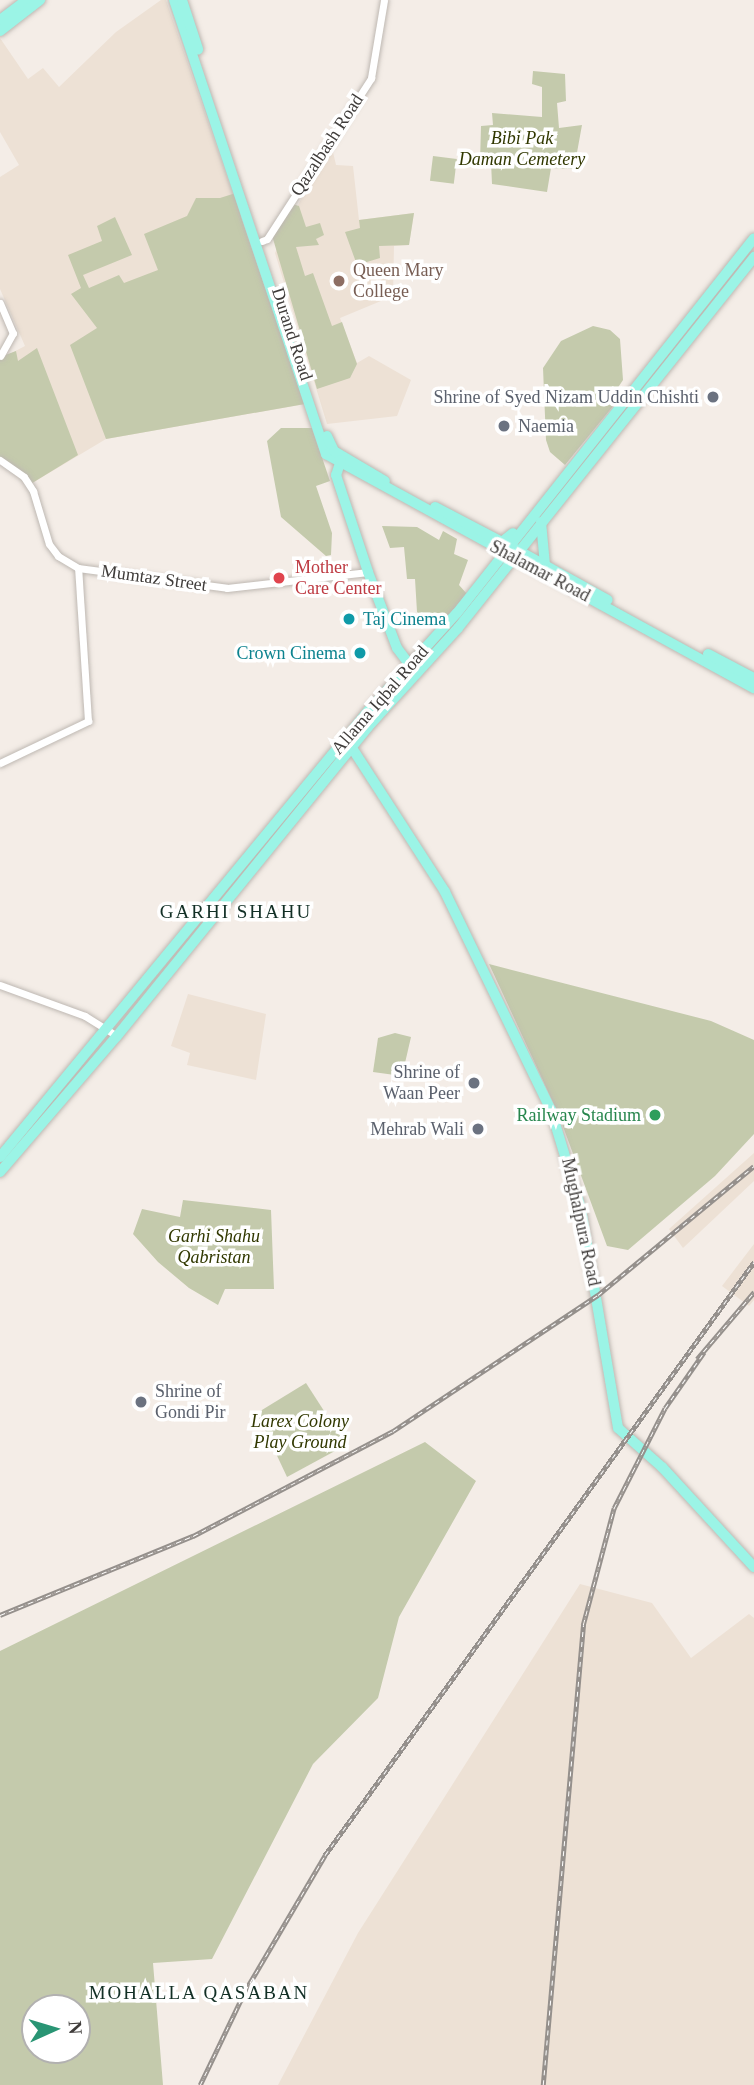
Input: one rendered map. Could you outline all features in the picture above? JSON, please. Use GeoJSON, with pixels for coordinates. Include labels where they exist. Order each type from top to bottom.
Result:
{"type":"FeatureCollection","features":[{"type":"Feature","properties":{"kind":"main road"},"geometry":{"type":"LineString","coordinates":[[0,20],[27,0]]}},
{"type":"Feature","properties":{"kind":"main road"},"geometry":{"type":"LineString","coordinates":[[0,31],[40,0]]}},
{"type":"Feature","properties":{"kind":"main road","name":"Durand Road"},"geometry":{"type":"LineString","coordinates":[[174,0],[326,454]]}},
{"type":"Feature","properties":{"kind":"main road","name":"Durand Road"},"geometry":{"type":"LineString","coordinates":[[182,0],[331,447],[340,460],[336,475],[369,572],[397,649],[412,668]]}},
{"type":"Feature","properties":{"kind":"main road","name":"Allama Iqbal Road"},"geometry":{"type":"LineString","coordinates":[[0,1172],[258,845],[412,668],[754,239]]}},
{"type":"Feature","properties":{"kind":"main road","name":"Allama Iqbal Road"},"geometry":{"type":"LineString","coordinates":[[0,1157],[113,1032],[267,852],[352,748],[412,668],[505,569],[754,257]]}},
{"type":"Feature","properties":{"kind":"main road","name":"Shalamar Road"},"geometry":{"type":"LineString","coordinates":[[326,454],[507,548],[533,567],[754,688]]}},
{"type":"Feature","properties":{"kind":"main road"},"geometry":{"type":"LineString","coordinates":[[340,460],[499,541],[506,541],[529,521]]}},
{"type":"Feature","properties":{"kind":"main road"},"geometry":{"type":"LineString","coordinates":[[575,463],[584,469]]}},
{"type":"Feature","properties":{"kind":"main road"},"geometry":{"type":"LineString","coordinates":[[541,522],[545,565]]}},
{"type":"Feature","properties":{"kind":"main road","name":"Shalamar Road"},"geometry":{"type":"LineString","coordinates":[[517,554],[545,565],[754,678]]}},
{"type":"Feature","properties":{"kind":"main road"},"geometry":{"type":"LineString","coordinates":[[505,569],[533,567]]}},
{"type":"Feature","properties":{"kind":"main road","name":"Mughalpura Road"},"geometry":{"type":"LineString","coordinates":[[352,748],[445,892],[551,1110],[568,1156],[592,1263],[618,1428],[662,1467],[754,1567]]}},
{"type":"Feature","properties":{"kind":"main road"},"geometry":{"type":"LineString","coordinates":[[258,845],[267,852]]}},
{"type":"Feature","properties":{"kind":"street","name":"Qazalbash Road"},"geometry":{"type":"LineString","coordinates":[[262,241],[267,239],[371,78],[384,0]]}},
{"type":"Feature","properties":{"kind":"street"},"geometry":{"type":"LineString","coordinates":[[0,303],[13,333],[0,356]]}},
{"type":"Feature","properties":{"kind":"street","name":"Mumtaz Street"},"geometry":{"type":"LineString","coordinates":[[0,460],[24,477],[33,491],[49,544],[58,556],[78,568],[227,589],[369,572]]}},
{"type":"Feature","properties":{"kind":"street"},"geometry":{"type":"LineString","coordinates":[[0,763],[88,721],[78,568]]}},
{"type":"Feature","properties":{"kind":"street"},"geometry":{"type":"LineString","coordinates":[[0,985],[113,1032]]}},
{"type":"Feature","properties":{"kind":"shaded area"},"geometry":{"type":"Polygon","coordinates":[[[161,0],[166,0],[305,404],[106,439],[29,485],[0,359],[25,346],[0,289],[0,177],[19,165],[0,132],[0,38],[28,79],[43,68],[59,87],[116,32],[161,0]]]}},
{"type":"Feature","properties":{"kind":"shaded area","name":"Queen Mary College"},"geometry":{"type":"Polygon","coordinates":[[[330,139],[336,165],[353,166],[359,220],[414,213],[409,245],[394,246],[393,296],[340,318],[357,363],[369,356],[411,380],[397,416],[327,424],[275,253],[330,139]]]}},
{"type":"Feature","properties":{"kind":"shaded area"},"geometry":{"type":"Polygon","coordinates":[[[188,994],[266,1014],[256,1080],[187,1065],[190,1053],[171,1046],[188,994]]]}},
{"type":"Feature","properties":{"kind":"shaded area"},"geometry":{"type":"Polygon","coordinates":[[[754,1153],[754,1181],[683,1248],[669,1229],[754,1153]]]}},
{"type":"Feature","properties":{"kind":"shaded area"},"geometry":{"type":"Polygon","coordinates":[[[754,1244],[754,1300],[749,1306],[722,1286],[754,1244]]]}},
{"type":"Feature","properties":{"kind":"shaded area"},"geometry":{"type":"Polygon","coordinates":[[[580,1584],[652,1603],[691,1658],[749,1614],[754,1618],[754,2085],[278,2085],[358,1933],[580,1584]]]}},
{"type":"Feature","properties":{"kind":"green space","name":"Bibi Pak Daman Cemetery"},"geometry":{"type":"Polygon","coordinates":[[[533,71],[565,74],[566,101],[557,103],[559,128],[582,125],[574,169],[551,168],[547,192],[492,184],[491,162],[480,162],[481,126],[493,125],[492,113],[542,117],[542,87],[532,84],[533,71]]]}},
{"type":"Feature","properties":{"kind":"green space"},"geometry":{"type":"Polygon","coordinates":[[[433,156],[457,159],[454,184],[430,181],[433,156]]]}},
{"type":"Feature","properties":{"kind":"green space"},"geometry":{"type":"Polygon","coordinates":[[[239,192],[241,217],[305,404],[106,439],[70,345],[97,328],[71,294],[81,288],[68,255],[102,241],[97,226],[115,217],[132,255],[83,275],[89,288],[119,275],[124,283],[158,270],[144,234],[187,216],[196,198],[220,198],[239,192]]]}},
{"type":"Feature","properties":{"kind":"green space"},"geometry":{"type":"Polygon","coordinates":[[[289,203],[299,206],[306,227],[320,223],[324,235],[316,239],[319,245],[296,247],[305,276],[313,273],[332,326],[342,322],[357,364],[350,378],[317,389],[271,232],[289,203]]]}},
{"type":"Feature","properties":{"kind":"green space"},"geometry":{"type":"Polygon","coordinates":[[[414,213],[409,245],[379,246],[380,258],[357,265],[345,232],[360,228],[359,220],[414,213]]]}},
{"type":"Feature","properties":{"kind":"green space"},"geometry":{"type":"Polygon","coordinates":[[[593,326],[610,330],[620,339],[623,380],[617,389],[623,394],[565,465],[550,452],[546,440],[543,368],[561,341],[593,326]]]}},
{"type":"Feature","properties":{"kind":"green space"},"geometry":{"type":"Polygon","coordinates":[[[37,348],[78,455],[29,485],[0,461],[0,357],[16,351],[18,361],[37,348]]]}},
{"type":"Feature","properties":{"kind":"green space"},"geometry":{"type":"Polygon","coordinates":[[[281,428],[312,428],[330,481],[316,486],[332,533],[331,555],[326,556],[281,517],[267,441],[281,428]]]}},
{"type":"Feature","properties":{"kind":"green space"},"geometry":{"type":"Polygon","coordinates":[[[382,526],[417,527],[439,540],[443,531],[457,539],[454,554],[468,560],[459,585],[467,594],[439,629],[417,612],[415,579],[407,579],[404,547],[390,548],[382,526]]]}},
{"type":"Feature","properties":{"kind":"green space"},"geometry":{"type":"Polygon","coordinates":[[[489,964],[711,1021],[754,1040],[754,1134],[715,1176],[628,1250],[607,1246],[558,1113],[489,964]]]}},
{"type":"Feature","properties":{"kind":"green space"},"geometry":{"type":"Polygon","coordinates":[[[395,1033],[411,1037],[402,1076],[373,1072],[378,1038],[395,1033]]]}},
{"type":"Feature","properties":{"kind":"green space","name":"Garhi Shahu Qabristan"},"geometry":{"type":"Polygon","coordinates":[[[183,1200],[271,1210],[274,1289],[225,1289],[218,1305],[189,1288],[158,1262],[133,1234],[142,1209],[180,1217],[183,1200]]]}},
{"type":"Feature","properties":{"kind":"green space","name":"Larex Colony Play Ground"},"geometry":{"type":"Polygon","coordinates":[[[306,1383],[346,1445],[287,1477],[257,1413],[306,1383]]]}},
{"type":"Feature","properties":{"kind":"green space"},"geometry":{"type":"Polygon","coordinates":[[[425,1442],[476,1481],[399,1617],[378,1698],[313,1764],[212,1959],[153,1963],[163,2085],[0,2085],[0,1651],[425,1442]]]}},
{"type":"Feature","properties":{"kind":"railway"},"geometry":{"type":"LineString","coordinates":[[0,1615],[193,1536],[393,1431],[598,1295],[754,1166]]}},
{"type":"Feature","properties":{"kind":"railway"},"geometry":{"type":"LineString","coordinates":[[200,2085],[245,1991],[325,1855],[754,1262]]}},
{"type":"Feature","properties":{"kind":"railway"},"geometry":{"type":"LineString","coordinates":[[697,1359],[754,1292]]}},
{"type":"Feature","properties":{"kind":"railway"},"geometry":{"type":"LineString","coordinates":[[543,2085],[583,1625],[614,1508],[665,1408],[704,1352]]}},
{"type":"Feature","properties":{"kind":"place","name":"Queen Mary College"},"geometry":{"type":"Point","coordinates":[339,281]}},
{"type":"Feature","properties":{"kind":"place","name":"Shrine of Syed Nizam Uddin Chishti"},"geometry":{"type":"Point","coordinates":[713,397]}},
{"type":"Feature","properties":{"kind":"place","name":"Naemia"},"geometry":{"type":"Point","coordinates":[504,426]}},
{"type":"Feature","properties":{"kind":"place","name":"Mother Care Center"},"geometry":{"type":"Point","coordinates":[279,578]}},
{"type":"Feature","properties":{"kind":"place","name":"Taj Cinema"},"geometry":{"type":"Point","coordinates":[349,619]}},
{"type":"Feature","properties":{"kind":"place","name":"Crown Cinema"},"geometry":{"type":"Point","coordinates":[360,653]}},
{"type":"Feature","properties":{"kind":"place","name":"Shrine of Waan Peer"},"geometry":{"type":"Point","coordinates":[474,1083]}},
{"type":"Feature","properties":{"kind":"place","name":"Railway Stadium"},"geometry":{"type":"Point","coordinates":[655,1115]}},
{"type":"Feature","properties":{"kind":"place","name":"Mehrab Wali"},"geometry":{"type":"Point","coordinates":[478,1129]}},
{"type":"Feature","properties":{"kind":"place","name":"Shrine of Gondi Pir"},"geometry":{"type":"Point","coordinates":[141,1402]}},
{"type":"Feature","properties":{"kind":"district","name":"GARHI SHAHU"},"geometry":{"type":"Point","coordinates":[236,912]}},
{"type":"Feature","properties":{"kind":"district","name":"MOHALLA QASABAN"},"geometry":{"type":"Point","coordinates":[199,1993]}}]}
